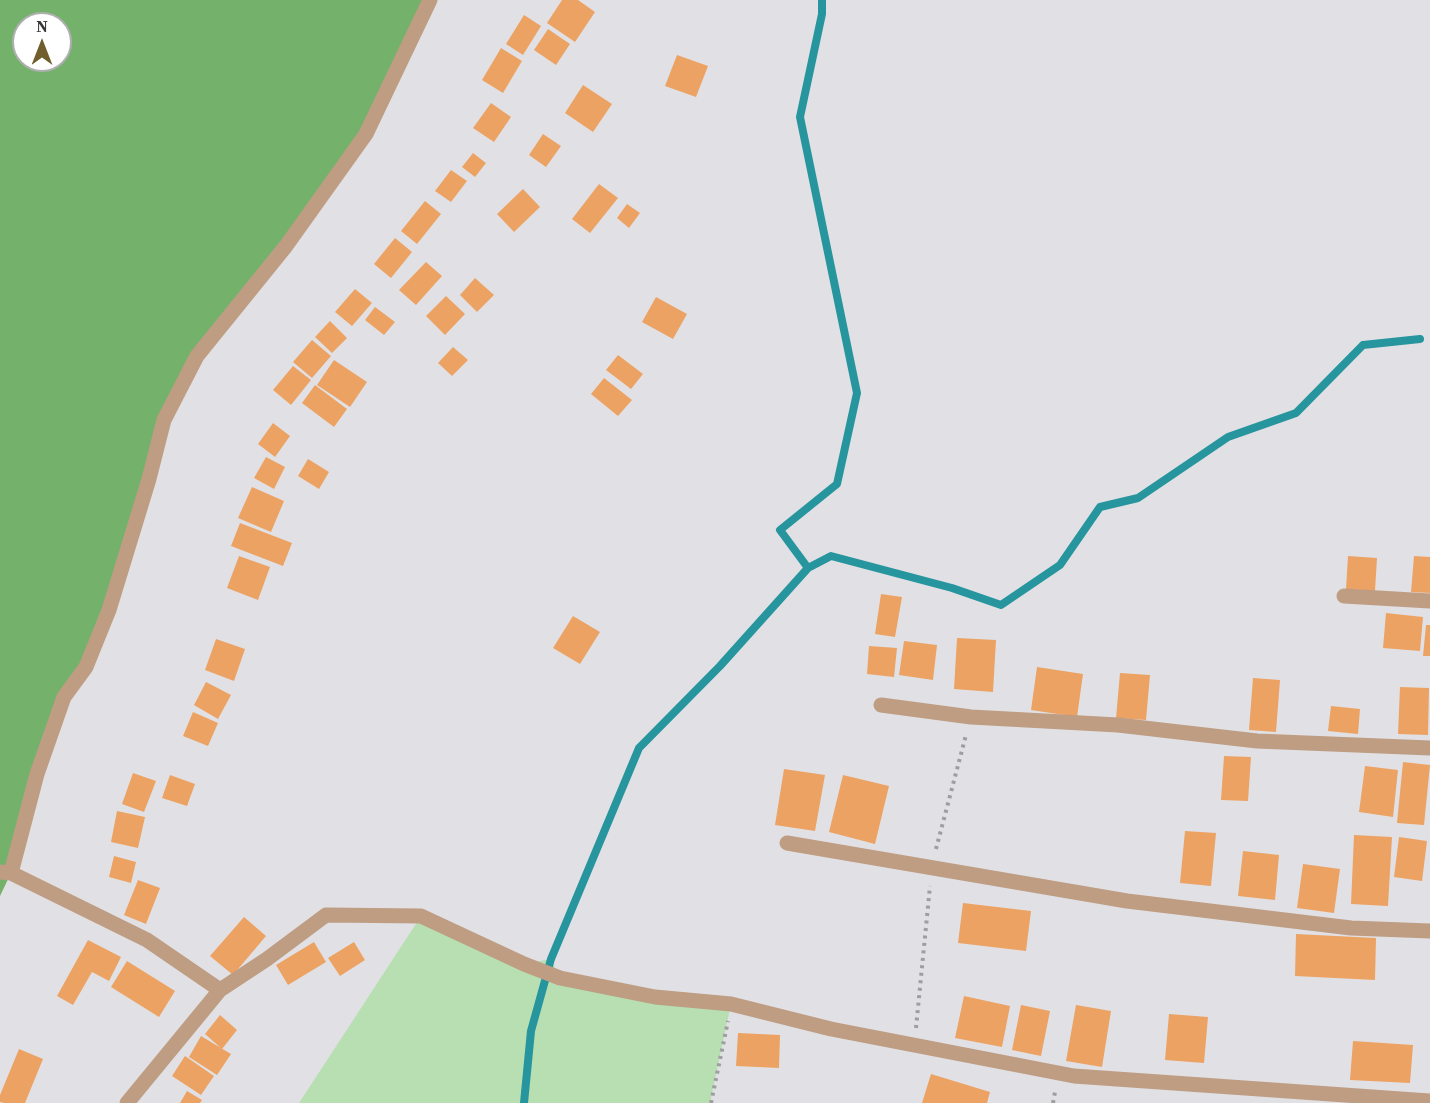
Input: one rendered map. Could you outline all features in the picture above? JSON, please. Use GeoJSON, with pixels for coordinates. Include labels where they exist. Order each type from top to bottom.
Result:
{"type":"FeatureCollection","features":[{"type":"Feature","properties":{"kind":"street"},"geometry":{"type":"LineString","coordinates":[[220,990],[147,940],[5,872],[64,697],[86,667],[109,610],[149,479],[164,420],[196,356],[286,246],[366,134],[430,0]]}},
{"type":"Feature","properties":{"kind":"street"},"geometry":{"type":"LineString","coordinates":[[1344,596],[1430,601]]}},
{"type":"Feature","properties":{"kind":"street"},"geometry":{"type":"LineString","coordinates":[[881,705],[971,717],[1118,725],[1257,741],[1430,748]]}},
{"type":"Feature","properties":{"kind":"street"},"geometry":{"type":"LineString","coordinates":[[787,843],[1127,901],[1351,928],[1430,931]]}},
{"type":"Feature","properties":{"kind":"street"},"geometry":{"type":"LineString","coordinates":[[127,1103],[220,990],[267,959],[326,915],[421,916],[524,964],[560,978],[655,997],[731,1004],[831,1029],[1074,1076],[1430,1101]]}},
{"type":"Feature","properties":{"kind":"path"},"geometry":{"type":"LineString","coordinates":[[711,1103],[731,1004]]}},
{"type":"Feature","properties":{"kind":"green space"},"geometry":{"type":"Polygon","coordinates":[[[0,0],[430,0],[366,134],[197,356],[164,420],[109,610],[64,697],[11,873],[0,896],[0,0]]]}},
{"type":"Feature","properties":{"kind":"green space"},"geometry":{"type":"Polygon","coordinates":[[[421,916],[524,964],[551,959],[560,978],[731,1004],[710,1103],[299,1103],[421,916]]]}},
{"type":"Feature","properties":{"kind":"building"},"geometry":{"type":"Polygon","coordinates":[[[562,0],[578,0],[595,12],[575,42],[547,23],[562,0]]]}},
{"type":"Feature","properties":{"kind":"building"},"geometry":{"type":"Polygon","coordinates":[[[524,15],[541,26],[523,55],[506,44],[524,15]]]}},
{"type":"Feature","properties":{"kind":"building"},"geometry":{"type":"Polygon","coordinates":[[[548,29],[570,44],[556,65],[534,50],[548,29]]]}},
{"type":"Feature","properties":{"kind":"building"},"geometry":{"type":"Polygon","coordinates":[[[501,48],[522,61],[503,93],[482,80],[501,48]]]}},
{"type":"Feature","properties":{"kind":"building"},"geometry":{"type":"Polygon","coordinates":[[[677,55],[708,66],[696,97],[665,86],[677,55]]]}},
{"type":"Feature","properties":{"kind":"building"},"geometry":{"type":"Polygon","coordinates":[[[583,85],[612,104],[593,132],[565,113],[583,85]]]}},
{"type":"Feature","properties":{"kind":"building"},"geometry":{"type":"Polygon","coordinates":[[[491,103],[511,117],[494,142],[473,128],[491,103]]]}},
{"type":"Feature","properties":{"kind":"building"},"geometry":{"type":"Polygon","coordinates":[[[543,134],[561,146],[546,167],[529,155],[543,134]]]}},
{"type":"Feature","properties":{"kind":"building"},"geometry":{"type":"Polygon","coordinates":[[[473,153],[486,163],[475,177],[462,167],[473,153]]]}},
{"type":"Feature","properties":{"kind":"building"},"geometry":{"type":"Polygon","coordinates":[[[451,170],[467,181],[451,202],[435,191],[451,170]]]}},
{"type":"Feature","properties":{"kind":"building"},"geometry":{"type":"Polygon","coordinates":[[[599,184],[618,198],[590,233],[572,219],[599,184]]]}},
{"type":"Feature","properties":{"kind":"building"},"geometry":{"type":"Polygon","coordinates":[[[523,189],[540,207],[514,232],[497,214],[523,189]]]}},
{"type":"Feature","properties":{"kind":"building"},"geometry":{"type":"Polygon","coordinates":[[[425,201],[441,214],[417,244],[401,231],[425,201]]]}},
{"type":"Feature","properties":{"kind":"building"},"geometry":{"type":"Polygon","coordinates":[[[627,204],[640,213],[629,228],[617,218],[627,204]]]}},
{"type":"Feature","properties":{"kind":"building"},"geometry":{"type":"Polygon","coordinates":[[[395,238],[412,252],[391,278],[374,264],[395,238]]]}},
{"type":"Feature","properties":{"kind":"building"},"geometry":{"type":"Polygon","coordinates":[[[426,262],[442,276],[416,305],[399,290],[426,262]]]}},
{"type":"Feature","properties":{"kind":"building"},"geometry":{"type":"Polygon","coordinates":[[[475,278],[494,295],[477,312],[460,295],[475,278]]]}},
{"type":"Feature","properties":{"kind":"building"},"geometry":{"type":"Polygon","coordinates":[[[355,289],[372,303],[352,326],[335,312],[355,289]]]}},
{"type":"Feature","properties":{"kind":"building"},"geometry":{"type":"Polygon","coordinates":[[[446,296],[465,314],[445,335],[426,316],[446,296]]]}},
{"type":"Feature","properties":{"kind":"building"},"geometry":{"type":"Polygon","coordinates":[[[656,297],[687,314],[673,339],[642,322],[656,297]]]}},
{"type":"Feature","properties":{"kind":"building"},"geometry":{"type":"Polygon","coordinates":[[[375,307],[395,322],[384,335],[365,320],[375,307]]]}},
{"type":"Feature","properties":{"kind":"building"},"geometry":{"type":"Polygon","coordinates":[[[330,321],[347,338],[332,353],[315,337],[330,321]]]}},
{"type":"Feature","properties":{"kind":"building"},"geometry":{"type":"Polygon","coordinates":[[[312,340],[331,356],[312,378],[293,362],[312,340]]]}},
{"type":"Feature","properties":{"kind":"building"},"geometry":{"type":"Polygon","coordinates":[[[453,347],[468,360],[452,376],[438,363],[453,347]]]}},
{"type":"Feature","properties":{"kind":"building"},"geometry":{"type":"Polygon","coordinates":[[[618,355],[643,374],[631,389],[606,370],[618,355]]]}},
{"type":"Feature","properties":{"kind":"building"},"geometry":{"type":"Polygon","coordinates":[[[334,360],[367,382],[350,407],[317,385],[334,360]]]}},
{"type":"Feature","properties":{"kind":"building"},"geometry":{"type":"Polygon","coordinates":[[[293,366],[311,380],[291,405],[273,390],[293,366]]]}},
{"type":"Feature","properties":{"kind":"building"},"geometry":{"type":"Polygon","coordinates":[[[604,378],[632,400],[618,416],[591,394],[604,378]]]}},
{"type":"Feature","properties":{"kind":"building"},"geometry":{"type":"Polygon","coordinates":[[[315,385],[347,409],[334,427],[302,403],[315,385]]]}},
{"type":"Feature","properties":{"kind":"building"},"geometry":{"type":"Polygon","coordinates":[[[273,423],[290,436],[275,457],[258,444],[273,423]]]}},
{"type":"Feature","properties":{"kind":"building"},"geometry":{"type":"Polygon","coordinates":[[[266,457],[285,467],[274,489],[254,478],[266,457]]]}},
{"type":"Feature","properties":{"kind":"building"},"geometry":{"type":"Polygon","coordinates":[[[308,459],[329,472],[319,489],[298,476],[308,459]]]}},
{"type":"Feature","properties":{"kind":"building"},"geometry":{"type":"Polygon","coordinates":[[[252,487],[284,501],[271,532],[238,518],[252,487]]]}},
{"type":"Feature","properties":{"kind":"building"},"geometry":{"type":"Polygon","coordinates":[[[240,523],[292,543],[283,566],[231,546],[240,523]]]}},
{"type":"Feature","properties":{"kind":"building"},"geometry":{"type":"Polygon","coordinates":[[[239,556],[270,567],[258,600],[227,588],[239,556]]]}},
{"type":"Feature","properties":{"kind":"building"},"geometry":{"type":"Polygon","coordinates":[[[1348,556],[1377,558],[1375,591],[1346,589],[1348,556]]]}},
{"type":"Feature","properties":{"kind":"building"},"geometry":{"type":"Polygon","coordinates":[[[1414,556],[1430,557],[1430,593],[1411,592],[1414,556]]]}},
{"type":"Feature","properties":{"kind":"building"},"geometry":{"type":"Polygon","coordinates":[[[881,594],[902,597],[895,637],[875,634],[881,594]]]}},
{"type":"Feature","properties":{"kind":"building"},"geometry":{"type":"Polygon","coordinates":[[[1386,613],[1423,617],[1420,651],[1383,648],[1386,613]]]}},
{"type":"Feature","properties":{"kind":"building"},"geometry":{"type":"Polygon","coordinates":[[[573,616],[600,632],[580,664],[553,648],[573,616]]]}},
{"type":"Feature","properties":{"kind":"building"},"geometry":{"type":"Polygon","coordinates":[[[1426,625],[1430,625],[1430,656],[1423,656],[1426,625]]]}},
{"type":"Feature","properties":{"kind":"building"},"geometry":{"type":"Polygon","coordinates":[[[957,638],[996,640],[993,692],[954,689],[957,638]]]}},
{"type":"Feature","properties":{"kind":"building"},"geometry":{"type":"Polygon","coordinates":[[[216,639],[245,649],[234,681],[205,670],[216,639]]]}},
{"type":"Feature","properties":{"kind":"building"},"geometry":{"type":"Polygon","coordinates":[[[904,641],[937,645],[933,680],[899,675],[904,641]]]}},
{"type":"Feature","properties":{"kind":"building"},"geometry":{"type":"Polygon","coordinates":[[[869,646],[897,648],[894,677],[867,674],[869,646]]]}},
{"type":"Feature","properties":{"kind":"building"},"geometry":{"type":"Polygon","coordinates":[[[1037,667],[1083,674],[1077,717],[1031,710],[1037,667]]]}},
{"type":"Feature","properties":{"kind":"building"},"geometry":{"type":"Polygon","coordinates":[[[1120,673],[1150,675],[1146,720],[1116,718],[1120,673]]]}},
{"type":"Feature","properties":{"kind":"building"},"geometry":{"type":"Polygon","coordinates":[[[1253,678],[1280,680],[1276,732],[1249,730],[1253,678]]]}},
{"type":"Feature","properties":{"kind":"building"},"geometry":{"type":"Polygon","coordinates":[[[206,682],[231,695],[218,719],[194,705],[206,682]]]}},
{"type":"Feature","properties":{"kind":"building"},"geometry":{"type":"Polygon","coordinates":[[[1400,687],[1429,688],[1428,735],[1398,734],[1400,687]]]}},
{"type":"Feature","properties":{"kind":"building"},"geometry":{"type":"Polygon","coordinates":[[[1331,706],[1360,709],[1358,734],[1328,731],[1331,706]]]}},
{"type":"Feature","properties":{"kind":"building"},"geometry":{"type":"Polygon","coordinates":[[[193,712],[218,723],[208,746],[183,736],[193,712]]]}},
{"type":"Feature","properties":{"kind":"building"},"geometry":{"type":"Polygon","coordinates":[[[1224,756],[1251,757],[1248,801],[1221,800],[1224,756]]]}},
{"type":"Feature","properties":{"kind":"building"},"geometry":{"type":"Polygon","coordinates":[[[1403,762],[1430,765],[1424,825],[1397,823],[1403,762]]]}},
{"type":"Feature","properties":{"kind":"building"},"geometry":{"type":"Polygon","coordinates":[[[1365,766],[1398,770],[1393,817],[1359,812],[1365,766]]]}},
{"type":"Feature","properties":{"kind":"building"},"geometry":{"type":"Polygon","coordinates":[[[784,769],[825,775],[815,831],[775,825],[784,769]]]}},
{"type":"Feature","properties":{"kind":"building"},"geometry":{"type":"Polygon","coordinates":[[[133,773],[156,781],[144,812],[122,804],[133,773]]]}},
{"type":"Feature","properties":{"kind":"building"},"geometry":{"type":"Polygon","coordinates":[[[170,775],[195,784],[187,806],[162,798],[170,775]]]}},
{"type":"Feature","properties":{"kind":"building"},"geometry":{"type":"Polygon","coordinates":[[[843,775],[889,786],[875,844],[829,832],[843,775]]]}},
{"type":"Feature","properties":{"kind":"building"},"geometry":{"type":"Polygon","coordinates":[[[117,811],[145,817],[138,848],[111,842],[117,811]]]}},
{"type":"Feature","properties":{"kind":"building"},"geometry":{"type":"Polygon","coordinates":[[[1185,831],[1216,833],[1211,886],[1180,883],[1185,831]]]}},
{"type":"Feature","properties":{"kind":"building"},"geometry":{"type":"Polygon","coordinates":[[[1354,835],[1392,837],[1388,906],[1351,904],[1354,835]]]}},
{"type":"Feature","properties":{"kind":"building"},"geometry":{"type":"Polygon","coordinates":[[[1399,837],[1427,841],[1422,881],[1394,877],[1399,837]]]}},
{"type":"Feature","properties":{"kind":"building"},"geometry":{"type":"Polygon","coordinates":[[[1243,851],[1279,855],[1275,900],[1238,896],[1243,851]]]}},
{"type":"Feature","properties":{"kind":"building"},"geometry":{"type":"Polygon","coordinates":[[[114,856],[136,862],[131,883],[109,877],[114,856]]]}},
{"type":"Feature","properties":{"kind":"building"},"geometry":{"type":"Polygon","coordinates":[[[1303,864],[1340,869],[1334,913],[1297,908],[1303,864]]]}},
{"type":"Feature","properties":{"kind":"building"},"geometry":{"type":"Polygon","coordinates":[[[138,880],[160,888],[146,924],[124,915],[138,880]]]}},
{"type":"Feature","properties":{"kind":"building"},"geometry":{"type":"Polygon","coordinates":[[[963,903],[1031,911],[1026,951],[958,943],[963,903]]]}},
{"type":"Feature","properties":{"kind":"building"},"geometry":{"type":"Polygon","coordinates":[[[244,917],[266,936],[233,975],[210,956],[244,917]]]}},
{"type":"Feature","properties":{"kind":"building"},"geometry":{"type":"Polygon","coordinates":[[[1296,934],[1376,938],[1375,980],[1295,976],[1296,934]]]}},
{"type":"Feature","properties":{"kind":"building"},"geometry":{"type":"Polygon","coordinates":[[[88,940],[121,957],[109,981],[92,972],[73,1005],[57,996],[88,940]]]}},
{"type":"Feature","properties":{"kind":"building"},"geometry":{"type":"Polygon","coordinates":[[[314,942],[326,962],[288,985],[276,965],[314,942]]]}},
{"type":"Feature","properties":{"kind":"building"},"geometry":{"type":"Polygon","coordinates":[[[354,942],[365,960],[340,976],[328,958],[354,942]]]}},
{"type":"Feature","properties":{"kind":"building"},"geometry":{"type":"Polygon","coordinates":[[[127,961],[175,991],[159,1017],[111,987],[127,961]]]}},
{"type":"Feature","properties":{"kind":"building"},"geometry":{"type":"Polygon","coordinates":[[[964,996],[1010,1006],[1002,1047],[955,1038],[964,996]]]}},
{"type":"Feature","properties":{"kind":"building"},"geometry":{"type":"Polygon","coordinates":[[[1021,1005],[1050,1011],[1041,1056],[1012,1050],[1021,1005]]]}},
{"type":"Feature","properties":{"kind":"building"},"geometry":{"type":"Polygon","coordinates":[[[1076,1005],[1111,1011],[1102,1067],[1066,1061],[1076,1005]]]}},
{"type":"Feature","properties":{"kind":"building"},"geometry":{"type":"Polygon","coordinates":[[[1169,1014],[1208,1017],[1204,1063],[1165,1060],[1169,1014]]]}},
{"type":"Feature","properties":{"kind":"building"},"geometry":{"type":"Polygon","coordinates":[[[220,1015],[237,1030],[222,1049],[205,1034],[220,1015]]]}},
{"type":"Feature","properties":{"kind":"building"},"geometry":{"type":"Polygon","coordinates":[[[738,1033],[780,1035],[779,1068],[736,1066],[738,1033]]]}},
{"type":"Feature","properties":{"kind":"building"},"geometry":{"type":"Polygon","coordinates":[[[201,1036],[231,1054],[217,1075],[189,1057],[201,1036]]]}},
{"type":"Feature","properties":{"kind":"building"},"geometry":{"type":"Polygon","coordinates":[[[1353,1041],[1413,1045],[1410,1083],[1350,1080],[1353,1041]]]}},
{"type":"Feature","properties":{"kind":"building"},"geometry":{"type":"Polygon","coordinates":[[[19,1049],[43,1059],[25,1103],[0,1102],[0,1095],[19,1049]]]}},
{"type":"Feature","properties":{"kind":"building"},"geometry":{"type":"Polygon","coordinates":[[[185,1056],[214,1076],[201,1095],[172,1076],[185,1056]]]}},
{"type":"Feature","properties":{"kind":"building"},"geometry":{"type":"Polygon","coordinates":[[[931,1074],[990,1092],[987,1103],[922,1103],[931,1074]]]}},
{"type":"Feature","properties":{"kind":"building"},"geometry":{"type":"Polygon","coordinates":[[[187,1091],[202,1100],[200,1103],[180,1103],[187,1091]]]}},
{"type":"Feature","properties":{"kind":"waterway"},"geometry":{"type":"LineString","coordinates":[[524,1103],[531,1031],[551,959],[639,748],[720,666],[808,568],[780,530],[837,484],[857,393],[800,117],[822,14],[822,0]]}},
{"type":"Feature","properties":{"kind":"waterway"},"geometry":{"type":"LineString","coordinates":[[808,568],[831,556],[952,588],[1001,605],[1060,565],[1100,507],[1138,498],[1228,437],[1296,413],[1363,345],[1420,339]]}}]}
